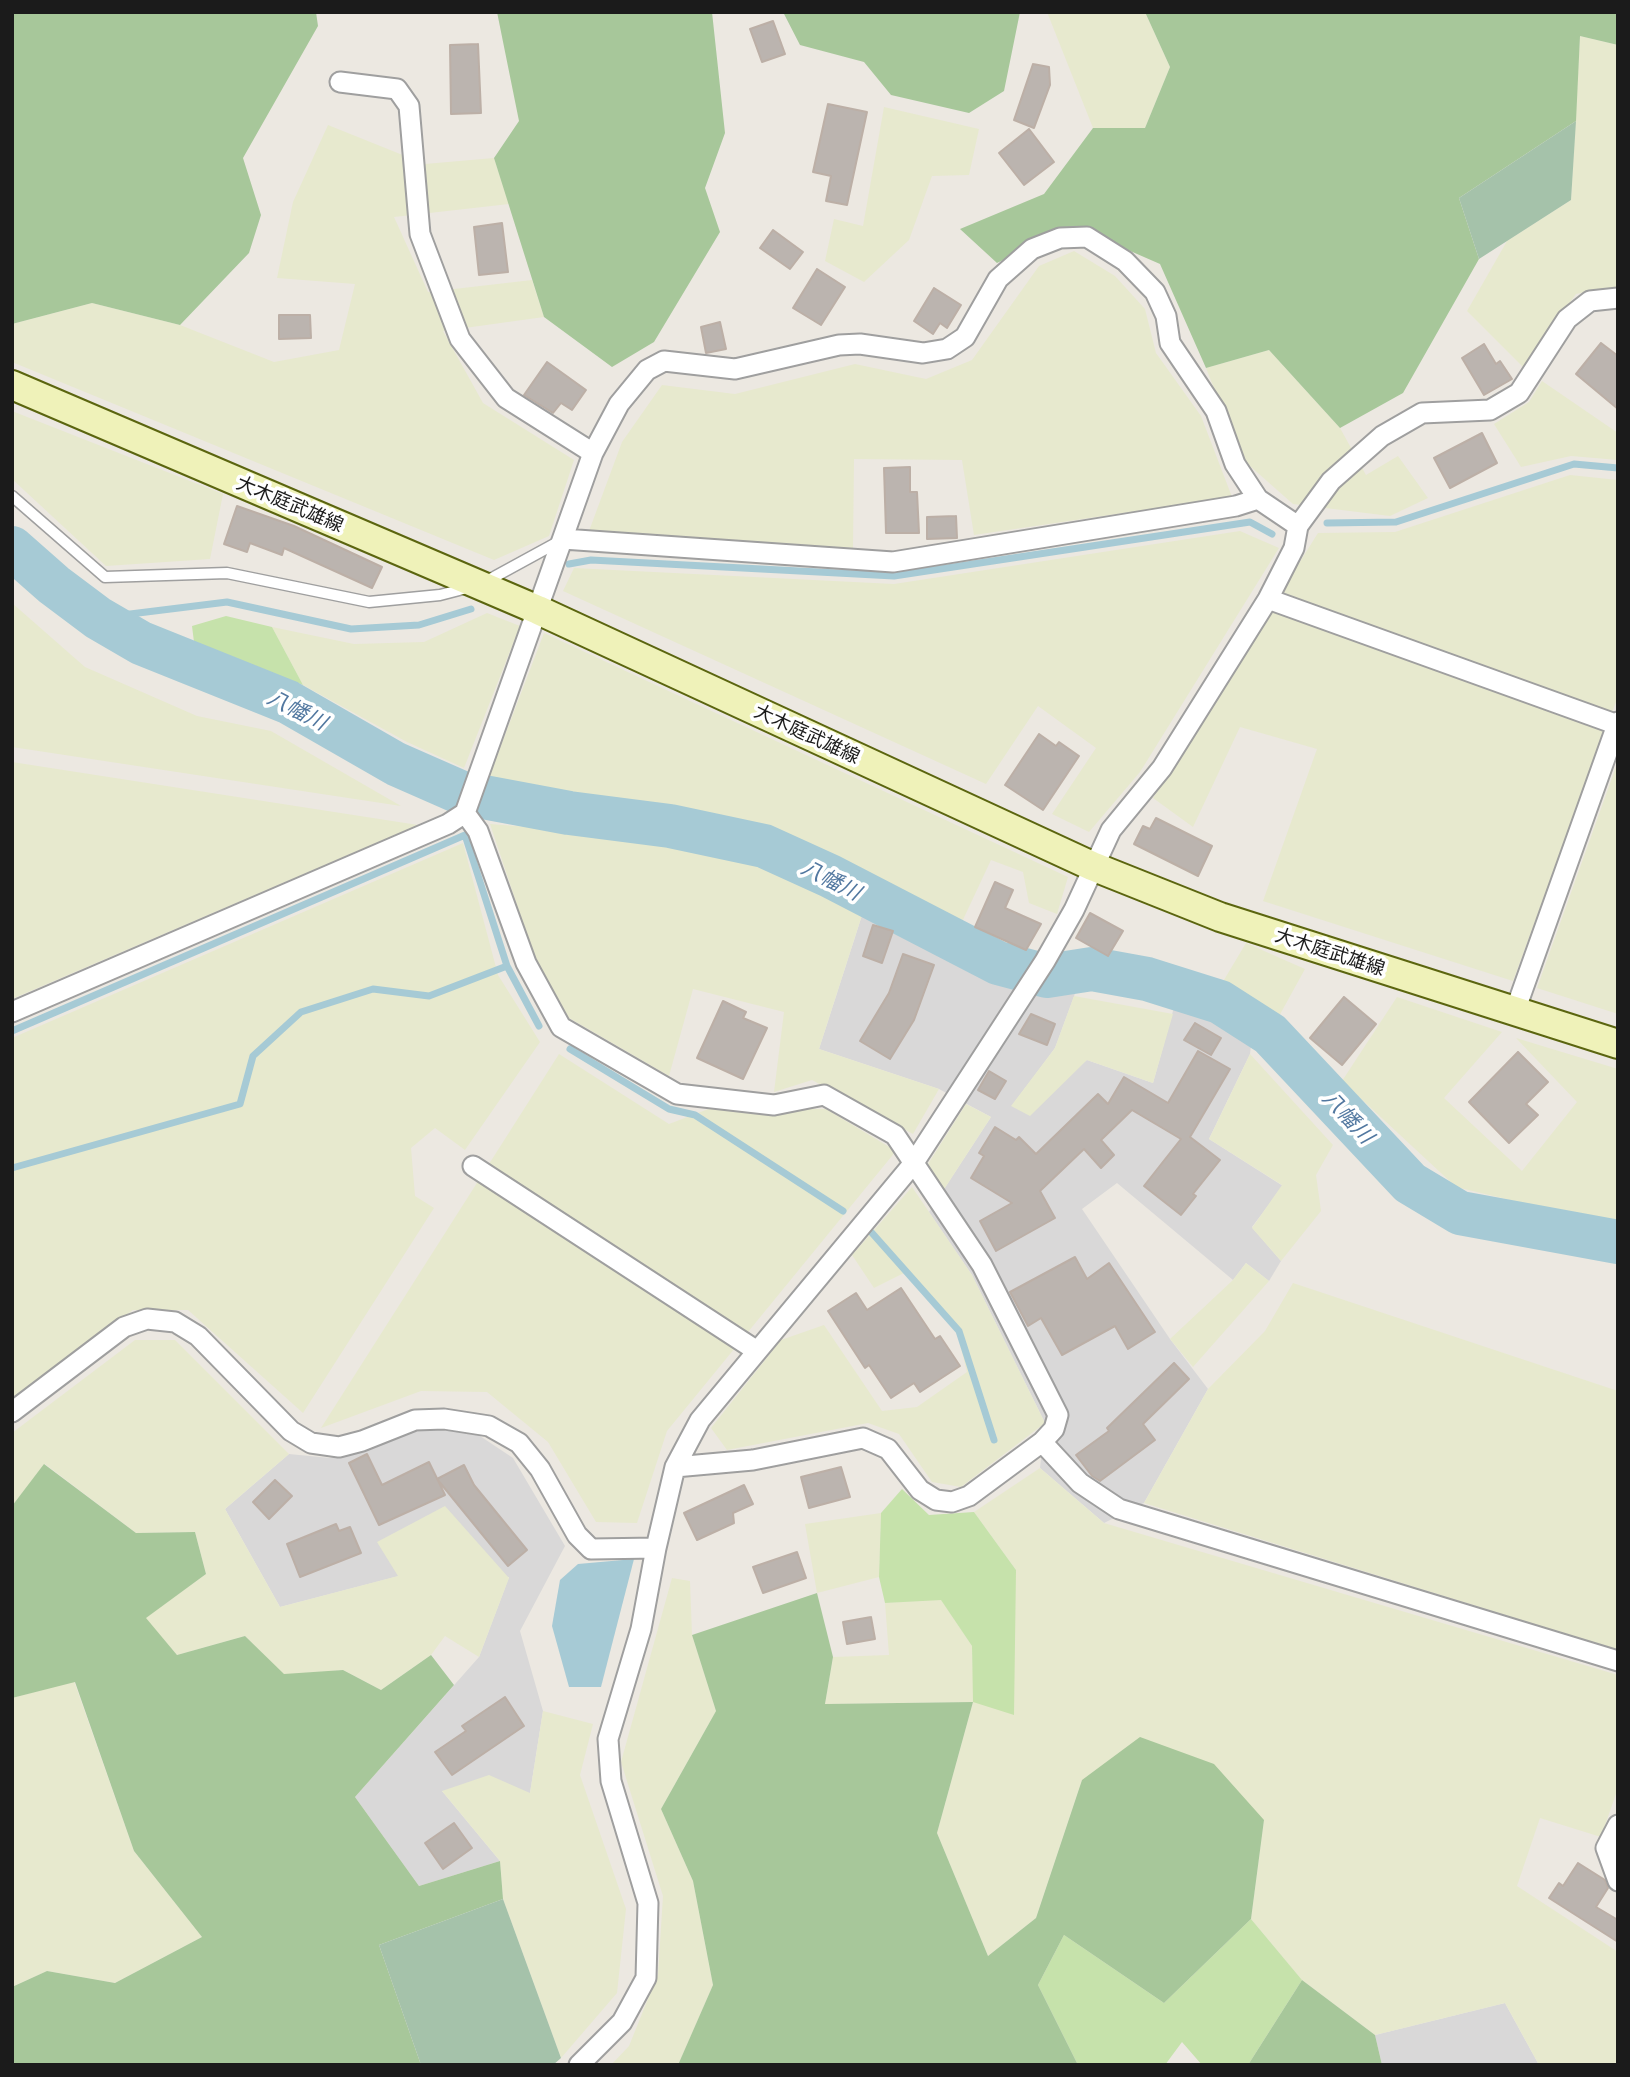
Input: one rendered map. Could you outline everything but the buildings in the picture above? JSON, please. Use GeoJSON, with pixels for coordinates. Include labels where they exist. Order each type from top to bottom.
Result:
{"type":"FeatureCollection","features":[{"type":"Feature","properties":{"kind":"main road","name":"大木庭武雄線"},"geometry":{"type":"LineString","coordinates":[[12,385],[538,610],[1092,866],[1220,917],[1618,1044]]}},
{"type":"Feature","properties":{"kind":"street"},"geometry":{"type":"LineString","coordinates":[[340,82],[397,89],[409,106],[420,234],[460,339],[506,398],[593,453]]}},
{"type":"Feature","properties":{"kind":"street"},"geometry":{"type":"LineString","coordinates":[[12,1012],[436,829],[465,813],[593,453],[619,404],[648,370],[664,361],[735,369],[839,345],[860,344],[923,353],[947,349],[965,337],[998,279],[1032,249],[1060,238],[1087,237],[1125,261],[1155,292],[1166,316],[1170,344],[1216,411],[1235,464],[1258,499],[1298,526]]}},
{"type":"Feature","properties":{"kind":"street"},"geometry":{"type":"LineString","coordinates":[[579,2065],[622,2022],[646,1978],[648,1903],[611,1781],[608,1739],[641,1629],[675,1468],[700,1420],[913,1164],[1045,961],[1074,910],[1092,866],[1111,830],[1162,768],[1268,599],[1294,548],[1298,526],[1331,481],[1381,436],[1422,413],[1490,410],[1519,393],[1567,319],[1590,301],[1618,298]]}},
{"type":"Feature","properties":{"kind":"street"},"geometry":{"type":"LineString","coordinates":[[563,539],[893,562],[1236,506],[1258,499]]}},
{"type":"Feature","properties":{"kind":"street"},"geometry":{"type":"LineString","coordinates":[[1268,599],[1617,724],[1514,1011]]}},
{"type":"Feature","properties":{"kind":"street"},"geometry":{"type":"LineString","coordinates":[[465,813],[478,831],[526,963],[561,1027],[677,1094],[774,1105],[824,1095],[895,1135],[982,1265],[1058,1415],[1054,1429],[1042,1442],[969,1496],[952,1502],[936,1500],[920,1490],[888,1449],[863,1438],[753,1460],[675,1468]]}},
{"type":"Feature","properties":{"kind":"street"},"geometry":{"type":"LineString","coordinates":[[473,1166],[757,1351]]}},
{"type":"Feature","properties":{"kind":"street"},"geometry":{"type":"LineString","coordinates":[[12,1412],[124,1327],[147,1319],[175,1322],[198,1336],[291,1431],[311,1443],[338,1447],[362,1441],[415,1420],[444,1419],[489,1426],[519,1443],[540,1469],[577,1535],[591,1549],[656,1548]]}},
{"type":"Feature","properties":{"kind":"street"},"geometry":{"type":"LineString","coordinates":[[1042,1442],[1080,1483],[1119,1509],[1618,1661]]}},
{"type":"Feature","properties":{"kind":"street"},"geometry":{"type":"LineString","coordinates":[[1618,1825],[1606,1848],[1618,1881]]}},
{"type":"Feature","properties":{"kind":"lane"},"geometry":{"type":"LineString","coordinates":[[12,496],[105,577],[227,573],[369,603],[440,595],[480,585],[563,539]]}},
{"type":"Feature","properties":{"kind":"shaded area"},"geometry":{"type":"Polygon","coordinates":[[[864,909],[1029,980],[1080,980],[1055,1048],[1012,1106],[1087,1060],[1153,1083],[1176,1000],[1252,1037],[1250,1054],[1209,1139],[1283,1186],[1252,1227],[1281,1261],[1269,1281],[1246,1263],[1233,1280],[1117,1183],[1082,1209],[1170,1339],[1208,1389],[1144,1503],[1104,1523],[1040,1468],[1045,1423],[972,1275],[929,1212],[991,1117],[939,1089],[819,1049],[864,909]]]}},
{"type":"Feature","properties":{"kind":"shaded area"},"geometry":{"type":"Polygon","coordinates":[[[412,1427],[477,1434],[513,1458],[565,1546],[520,1631],[543,1711],[530,1793],[442,1791],[500,1861],[419,1886],[355,1797],[479,1657],[509,1577],[399,1576],[280,1607],[225,1509],[289,1454],[330,1458],[412,1427]]]}},
{"type":"Feature","properties":{"kind":"shaded area"},"geometry":{"type":"Polygon","coordinates":[[[1505,2003],[1539,2065],[1382,2065],[1375,2035],[1505,2003]]]}},
{"type":"Feature","properties":{"kind":"green space"},"geometry":{"type":"Polygon","coordinates":[[[12,12],[316,12],[318,26],[243,158],[261,215],[249,253],[180,325],[92,303],[12,324],[12,12]]]}},
{"type":"Feature","properties":{"kind":"green space"},"geometry":{"type":"Polygon","coordinates":[[[497,12],[712,12],[725,133],[705,188],[720,232],[654,342],[612,367],[544,317],[494,158],[519,121],[497,12]]]}},
{"type":"Feature","properties":{"kind":"green space"},"geometry":{"type":"Polygon","coordinates":[[[783,12],[1020,12],[1004,91],[969,113],[891,95],[864,62],[800,45],[783,12]]]}},
{"type":"Feature","properties":{"kind":"green space"},"geometry":{"type":"Polygon","coordinates":[[[1047,12],[1145,12],[1170,67],[1145,128],[1093,128],[1047,12]]]}},
{"type":"Feature","properties":{"kind":"green space"},"geometry":{"type":"Polygon","coordinates":[[[1145,12],[1618,12],[1618,45],[1580,36],[1576,121],[1459,198],[1479,259],[1403,393],[1340,428],[1269,350],[1206,368],[1160,264],[1073,226],[997,263],[960,229],[1044,194],[1093,128],[1145,128],[1170,67],[1145,12]]]}},
{"type":"Feature","properties":{"kind":"green space"},"geometry":{"type":"Polygon","coordinates":[[[1580,36],[1618,45],[1618,289],[1576,294],[1523,367],[1467,311],[1507,241],[1571,200],[1580,36]]]}},
{"type":"Feature","properties":{"kind":"green space"},"geometry":{"type":"Polygon","coordinates":[[[884,107],[979,129],[969,175],[932,176],[909,240],[864,282],[825,261],[834,219],[863,226],[884,107]]]}},
{"type":"Feature","properties":{"kind":"green space"},"geometry":{"type":"Polygon","coordinates":[[[1576,121],[1571,200],[1479,259],[1459,198],[1576,121]]]}},
{"type":"Feature","properties":{"kind":"green space"},"geometry":{"type":"Polygon","coordinates":[[[328,125],[425,164],[494,158],[509,204],[394,217],[428,292],[532,280],[544,317],[443,331],[483,403],[574,460],[549,536],[494,560],[12,362],[12,324],[92,303],[180,325],[274,362],[339,350],[355,284],[277,278],[293,202],[328,125]]]}},
{"type":"Feature","properties":{"kind":"green space"},"geometry":{"type":"Polygon","coordinates":[[[1074,251],[1115,276],[1145,309],[1156,353],[1201,416],[1232,497],[974,535],[962,460],[854,459],[853,548],[589,531],[622,442],[662,385],[735,394],[855,364],[926,379],[972,360],[1039,266],[1074,251]]]}},
{"type":"Feature","properties":{"kind":"green space"},"geometry":{"type":"Polygon","coordinates":[[[1269,350],[1340,428],[1366,475],[1398,456],[1428,498],[1390,516],[1293,504],[1242,459],[1206,368],[1269,350]]]}},
{"type":"Feature","properties":{"kind":"green space"},"geometry":{"type":"Polygon","coordinates":[[[1542,381],[1618,433],[1618,460],[1571,456],[1521,467],[1494,424],[1529,402],[1542,381]]]}},
{"type":"Feature","properties":{"kind":"green space"},"geometry":{"type":"Polygon","coordinates":[[[12,411],[223,494],[210,559],[106,566],[12,479],[12,411]]]}},
{"type":"Feature","properties":{"kind":"green space"},"geometry":{"type":"Polygon","coordinates":[[[1570,475],[1618,480],[1618,697],[1612,712],[1281,592],[1318,533],[1395,532],[1570,475]]]}},
{"type":"Feature","properties":{"kind":"green space"},"geometry":{"type":"Polygon","coordinates":[[[1240,531],[1279,548],[1140,772],[1089,832],[1052,814],[1096,748],[1038,706],[986,784],[563,591],[574,568],[894,584],[1240,531]]]}},
{"type":"Feature","properties":{"kind":"green space"},"geometry":{"type":"Polygon","coordinates":[[[12,603],[85,667],[197,716],[271,731],[401,806],[12,747],[12,603]]]}},
{"type":"Feature","properties":{"kind":"green space"},"geometry":{"type":"Polygon","coordinates":[[[1272,608],[1605,732],[1513,981],[1263,901],[1317,749],[1240,727],[1193,827],[1153,798],[1272,608]]]}},
{"type":"Feature","properties":{"kind":"green space"},"geometry":{"type":"Polygon","coordinates":[[[487,613],[520,626],[464,768],[407,742],[303,685],[272,627],[354,644],[424,642],[487,613]]]}},
{"type":"Feature","properties":{"kind":"green space"},"geometry":{"type":"Polygon","coordinates":[[[226,616],[272,627],[303,685],[194,642],[192,626],[226,616]]]}},
{"type":"Feature","properties":{"kind":"green space"},"geometry":{"type":"Polygon","coordinates":[[[544,633],[1068,877],[1057,914],[1029,903],[1023,872],[991,860],[961,924],[764,831],[489,777],[544,633]]]}},
{"type":"Feature","properties":{"kind":"green space"},"geometry":{"type":"Polygon","coordinates":[[[1618,761],[1618,1014],[1537,988],[1618,761]]]}},
{"type":"Feature","properties":{"kind":"green space"},"geometry":{"type":"Polygon","coordinates":[[[12,762],[418,825],[12,999],[12,762]]]}},
{"type":"Feature","properties":{"kind":"green space"},"geometry":{"type":"Polygon","coordinates":[[[490,824],[672,838],[759,857],[864,909],[819,1049],[939,1089],[913,1134],[812,1080],[774,1092],[784,1012],[693,989],[669,1076],[569,1018],[535,959],[490,824]]]}},
{"type":"Feature","properties":{"kind":"green space"},"geometry":{"type":"Polygon","coordinates":[[[463,843],[498,975],[540,1042],[465,1150],[435,1128],[411,1148],[415,1196],[434,1208],[303,1413],[188,1310],[133,1310],[12,1399],[12,1038],[463,843]]]}},
{"type":"Feature","properties":{"kind":"green space"},"geometry":{"type":"Polygon","coordinates":[[[1246,943],[1305,969],[1278,1018],[1218,990],[1246,943]]]}},
{"type":"Feature","properties":{"kind":"green space"},"geometry":{"type":"Polygon","coordinates":[[[1074,996],[1173,1014],[1153,1083],[1087,1060],[1030,1116],[1011,1106],[1055,1048],[1074,996]]]}},
{"type":"Feature","properties":{"kind":"green space"},"geometry":{"type":"Polygon","coordinates":[[[1397,997],[1502,1032],[1444,1098],[1522,1171],[1577,1102],[1516,1038],[1618,1069],[1618,1226],[1456,1187],[1342,1081],[1397,997]]]}},
{"type":"Feature","properties":{"kind":"green space"},"geometry":{"type":"Polygon","coordinates":[[[559,1054],[669,1124],[711,1108],[826,1109],[896,1151],[667,1431],[637,1523],[596,1522],[548,1442],[487,1392],[421,1391],[321,1428],[559,1054]]]}},
{"type":"Feature","properties":{"kind":"green space"},"geometry":{"type":"Polygon","coordinates":[[[1250,1054],[1333,1145],[1316,1175],[1321,1211],[1281,1261],[1252,1228],[1282,1185],[1209,1139],[1250,1054]]]}},
{"type":"Feature","properties":{"kind":"green space"},"geometry":{"type":"Polygon","coordinates":[[[966,1104],[991,1117],[943,1191],[928,1164],[966,1104]]]}},
{"type":"Feature","properties":{"kind":"green space"},"geometry":{"type":"Polygon","coordinates":[[[912,1187],[972,1275],[1045,1423],[961,1487],[932,1482],[899,1434],[868,1423],[727,1450],[711,1428],[781,1340],[824,1325],[882,1411],[917,1407],[967,1372],[957,1333],[904,1273],[874,1288],[852,1255],[912,1187]]]}},
{"type":"Feature","properties":{"kind":"green space"},"geometry":{"type":"Polygon","coordinates":[[[1246,1263],[1269,1281],[1193,1367],[1170,1339],[1233,1280],[1246,1263]]]}},
{"type":"Feature","properties":{"kind":"green space"},"geometry":{"type":"Polygon","coordinates":[[[1293,1283],[1618,1391],[1618,1650],[1144,1503],[1208,1389],[1265,1331],[1293,1283]]]}},
{"type":"Feature","properties":{"kind":"green space"},"geometry":{"type":"Polygon","coordinates":[[[135,1340],[175,1340],[289,1454],[225,1509],[280,1607],[398,1576],[377,1542],[445,1506],[509,1578],[479,1657],[445,1636],[431,1655],[381,1690],[343,1670],[284,1675],[245,1636],[177,1655],[145,1618],[206,1574],[195,1532],[136,1533],[45,1464],[12,1506],[12,1433],[135,1340]]]}},
{"type":"Feature","properties":{"kind":"green space"},"geometry":{"type":"Polygon","coordinates":[[[44,1464],[136,1533],[195,1532],[206,1574],[146,1618],[177,1655],[245,1636],[284,1674],[343,1670],[381,1690],[431,1655],[454,1685],[355,1797],[419,1886],[500,1861],[503,1899],[379,1945],[421,2065],[12,2065],[12,1987],[47,1971],[115,1983],[202,1937],[134,1851],[75,1682],[12,1698],[12,1506],[44,1464]]]}},
{"type":"Feature","properties":{"kind":"green space"},"geometry":{"type":"Polygon","coordinates":[[[1040,1468],[1104,1523],[1618,1675],[1618,1788],[1601,1837],[1540,1818],[1517,1886],[1618,1952],[1618,2065],[1539,2065],[1505,2003],[1375,2035],[1302,1980],[1251,1919],[1264,1820],[1082,1780],[1036,1918],[988,1956],[937,1833],[973,1702],[825,1704],[833,1657],[889,1655],[885,1603],[941,1599],[972,1646],[974,1702],[1016,1570],[974,1512],[1040,1468]]]}},
{"type":"Feature","properties":{"kind":"green space"},"geometry":{"type":"Polygon","coordinates":[[[902,1489],[929,1515],[974,1512],[1016,1570],[1014,1715],[973,1702],[972,1646],[941,1600],[885,1603],[879,1577],[881,1513],[902,1489]]]}},
{"type":"Feature","properties":{"kind":"green space"},"geometry":{"type":"Polygon","coordinates":[[[881,1513],[879,1577],[817,1593],[805,1524],[881,1513]]]}},
{"type":"Feature","properties":{"kind":"green space"},"geometry":{"type":"Polygon","coordinates":[[[672,1578],[690,1581],[692,1635],[716,1711],[661,1809],[693,1881],[713,1985],[678,2065],[611,2065],[629,2046],[658,1974],[663,1896],[621,1762],[672,1578]]]}},
{"type":"Feature","properties":{"kind":"green space"},"geometry":{"type":"Polygon","coordinates":[[[817,1593],[833,1657],[825,1704],[973,1702],[937,1833],[988,1956],[1036,1918],[1082,1780],[1140,1737],[1214,1764],[1264,1820],[1251,1919],[1164,2003],[1064,1935],[1038,1985],[1078,2065],[678,2065],[713,1985],[693,1881],[661,1809],[716,1711],[692,1635],[817,1593]]]}},
{"type":"Feature","properties":{"kind":"green space"},"geometry":{"type":"Polygon","coordinates":[[[74,1681],[134,1851],[202,1937],[115,1983],[47,1971],[12,1987],[12,1698],[74,1681]]]}},
{"type":"Feature","properties":{"kind":"green space"},"geometry":{"type":"Polygon","coordinates":[[[543,1711],[593,1724],[580,1775],[626,1909],[617,1993],[561,2058],[503,1899],[500,1861],[442,1791],[489,1775],[530,1793],[543,1711]]]}},
{"type":"Feature","properties":{"kind":"green space"},"geometry":{"type":"Polygon","coordinates":[[[503,1899],[561,2058],[553,2065],[421,2065],[379,1945],[503,1899]]]}},
{"type":"Feature","properties":{"kind":"green space"},"geometry":{"type":"Polygon","coordinates":[[[1251,1919],[1302,1980],[1248,2065],[1202,2065],[1182,2042],[1165,2065],[1078,2065],[1038,1985],[1064,1935],[1164,2003],[1251,1919]]]}},
{"type":"Feature","properties":{"kind":"green space"},"geometry":{"type":"Polygon","coordinates":[[[1302,1980],[1375,2035],[1382,2065],[1248,2065],[1302,1980]]]}},
{"type":"Feature","properties":{"kind":"water"},"geometry":{"type":"Polygon","coordinates":[[[634,1559],[601,1687],[569,1687],[552,1626],[560,1580],[578,1564],[634,1559]]]}},
{"type":"Feature","properties":{"kind":"waterway"},"geometry":{"type":"LineString","coordinates":[[1327,523],[1396,522],[1574,464],[1618,468]]}},
{"type":"Feature","properties":{"kind":"waterway"},"geometry":{"type":"LineString","coordinates":[[569,564],[591,560],[894,576],[1250,522],[1272,534]]}},
{"type":"Feature","properties":{"kind":"waterway","name":"八幡川"},"geometry":{"type":"LineString","coordinates":[[12,548],[54,585],[98,618],[141,643],[288,702],[396,764],[462,793],[569,813],[670,826],[764,846],[830,876],[998,963],[1047,976],[1092,969],[1147,979],[1220,1002],[1270,1034],[1410,1183],[1460,1213],[1618,1242]]}},
{"type":"Feature","properties":{"kind":"waterway"},"geometry":{"type":"LineString","coordinates":[[98,618],[227,602],[351,629],[419,625],[471,609]]}},
{"type":"Feature","properties":{"kind":"waterway"},"geometry":{"type":"LineString","coordinates":[[12,1031],[465,835],[507,966],[539,1026]]}},
{"type":"Feature","properties":{"kind":"waterway"},"geometry":{"type":"LineString","coordinates":[[12,1168],[240,1104],[253,1056],[301,1012],[373,989],[429,996],[507,966]]}},
{"type":"Feature","properties":{"kind":"waterway"},"geometry":{"type":"LineString","coordinates":[[570,1049],[669,1109],[695,1115],[843,1211]]}},
{"type":"Feature","properties":{"kind":"waterway"},"geometry":{"type":"LineString","coordinates":[[872,1233],[959,1331],[994,1440]]}}]}
